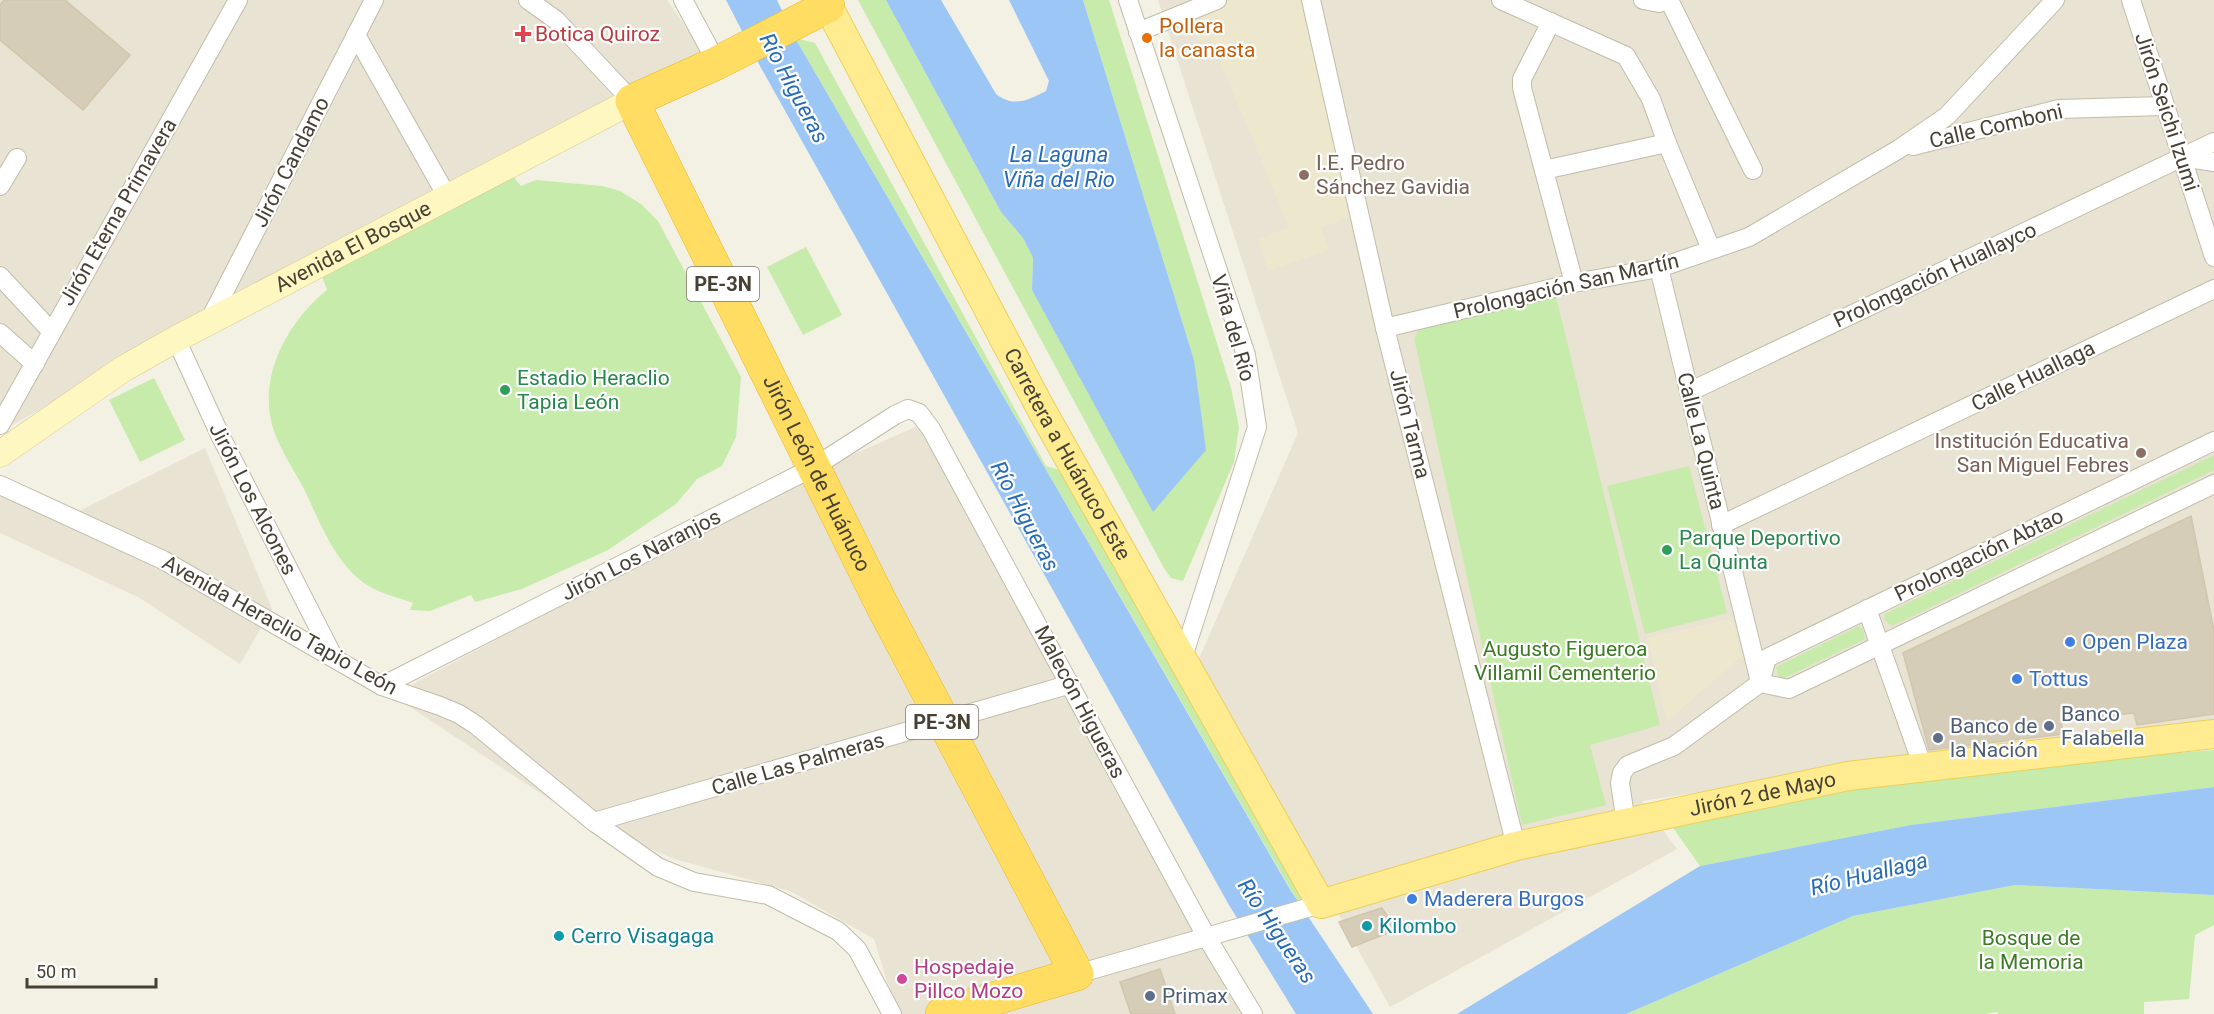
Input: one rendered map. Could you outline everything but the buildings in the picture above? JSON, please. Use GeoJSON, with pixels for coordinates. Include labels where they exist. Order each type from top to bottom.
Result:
{"type":"FeatureCollection","features":[{"type":"Feature","properties":{"kind":"highway","name":"Avenida El Bosque"},"geometry":{"type":"LineString","coordinates":[[632,101],[725,59],[827,3]]}},
{"type":"Feature","properties":{"kind":"highway","name":"Jirón León de Huánuco"},"geometry":{"type":"LineString","coordinates":[[632,101],[943,723],[1077,974]]}},
{"type":"Feature","properties":{"kind":"highway"},"geometry":{"type":"LineString","coordinates":[[959,1012],[1077,974]]}},
{"type":"Feature","properties":{"kind":"main road","name":"Carretera a Huánuco Este"},"geometry":{"type":"LineString","coordinates":[[827,3],[1041,409],[1183,657],[1313,906]]}},
{"type":"Feature","properties":{"kind":"main road","name":"Jirón 2 de Mayo"},"geometry":{"type":"LineString","coordinates":[[1313,906],[1516,846],[1848,776],[2214,734]]}},
{"type":"Feature","properties":{"kind":"street","name":"Jirón Eterna Primavera"},"geometry":{"type":"LineString","coordinates":[[0,424],[238,0]]}},
{"type":"Feature","properties":{"kind":"street","name":"Jirón Candamo"},"geometry":{"type":"LineString","coordinates":[[208,324],[374,0]]}},
{"type":"Feature","properties":{"kind":"street","name":"Jirón León de Huánuco"},"geometry":{"type":"LineString","coordinates":[[528,0],[556,20],[632,101]]}},
{"type":"Feature","properties":{"kind":"street"},"geometry":{"type":"LineString","coordinates":[[683,0],[725,59]]}},
{"type":"Feature","properties":{"kind":"street","name":"Viña del Río"},"geometry":{"type":"LineString","coordinates":[[1128,0],[1246,355],[1257,428],[1183,657]]}},
{"type":"Feature","properties":{"kind":"street"},"geometry":{"type":"LineString","coordinates":[[1138,33],[1217,0]]}},
{"type":"Feature","properties":{"kind":"street","name":"Jirón Tarma"},"geometry":{"type":"LineString","coordinates":[[1311,0],[1385,328],[1516,846]]}},
{"type":"Feature","properties":{"kind":"street"},"geometry":{"type":"LineString","coordinates":[[1501,0],[1626,56],[1651,99],[1711,249]]}},
{"type":"Feature","properties":{"kind":"street"},"geometry":{"type":"LineString","coordinates":[[1643,0],[1659,3],[1667,0],[1753,170]]}},
{"type":"Feature","properties":{"kind":"street","name":"Prolongación San Martín"},"geometry":{"type":"LineString","coordinates":[[1385,328],[1574,283],[1659,268],[1749,237],[1899,149],[1947,116],[2055,0]]}},
{"type":"Feature","properties":{"kind":"street","name":"Jirón Seichi Izumi"},"geometry":{"type":"LineString","coordinates":[[2131,0],[2214,257]]}},
{"type":"Feature","properties":{"kind":"street"},"geometry":{"type":"LineString","coordinates":[[1551,22],[1522,80],[1522,88],[1574,283]]}},
{"type":"Feature","properties":{"kind":"street"},"geometry":{"type":"LineString","coordinates":[[357,35],[448,198]]}},
{"type":"Feature","properties":{"kind":"street","name":"Avenida El Bosque"},"geometry":{"type":"LineString","coordinates":[[0,454],[123,369],[176,339],[632,101]]}},
{"type":"Feature","properties":{"kind":"street","name":"Calle Comboni"},"geometry":{"type":"LineString","coordinates":[[1899,149],[2059,109],[2164,106]]}},
{"type":"Feature","properties":{"kind":"street"},"geometry":{"type":"LineString","coordinates":[[1544,170],[1667,142]]}},
{"type":"Feature","properties":{"kind":"street","name":"Prolongación Huallayco"},"geometry":{"type":"LineString","coordinates":[[1689,392],[2214,142]]}},
{"type":"Feature","properties":{"kind":"street"},"geometry":{"type":"LineString","coordinates":[[2182,157],[2214,162]]}},
{"type":"Feature","properties":{"kind":"street"},"geometry":{"type":"LineString","coordinates":[[0,186],[17,158]]}},
{"type":"Feature","properties":{"kind":"street","name":"Calle La Quinta"},"geometry":{"type":"LineString","coordinates":[[1659,268],[1760,683]]}},
{"type":"Feature","properties":{"kind":"street"},"geometry":{"type":"LineString","coordinates":[[0,276],[51,331]]}},
{"type":"Feature","properties":{"kind":"street","name":"Calle Huallaga"},"geometry":{"type":"LineString","coordinates":[[1721,525],[2214,289]]}},
{"type":"Feature","properties":{"kind":"street"},"geometry":{"type":"LineString","coordinates":[[0,333],[35,364]]}},
{"type":"Feature","properties":{"kind":"street","name":"Jirón Los Alcones"},"geometry":{"type":"LineString","coordinates":[[176,339],[220,435],[334,658]]}},
{"type":"Feature","properties":{"kind":"street","name":"Malecón Higueras"},"geometry":{"type":"LineString","coordinates":[[895,415],[908,409],[919,413],[931,429],[1253,1014]]}},
{"type":"Feature","properties":{"kind":"street","name":"Jirón Los Naranjos"},"geometry":{"type":"LineString","coordinates":[[382,686],[814,467],[895,415]]}},
{"type":"Feature","properties":{"kind":"street","name":"Prolongación Abtao"},"geometry":{"type":"LineString","coordinates":[[2214,441],[1767,658],[1760,683],[1789,689],[2214,484]]}},
{"type":"Feature","properties":{"kind":"street","name":"Avenida Heraclio Tapio León"},"geometry":{"type":"LineString","coordinates":[[0,485],[163,560],[382,686],[459,714],[476,725],[594,822],[658,867],[694,882],[768,895],[838,931],[857,949],[892,1014]]}},
{"type":"Feature","properties":{"kind":"street"},"geometry":{"type":"LineString","coordinates":[[1867,609],[1923,767]]}},
{"type":"Feature","properties":{"kind":"street"},"geometry":{"type":"LineString","coordinates":[[1626,823],[1620,783],[1622,773],[1628,765],[1674,746],[1760,683]]}},
{"type":"Feature","properties":{"kind":"street","name":"Calle Las Palmeras"},"geometry":{"type":"LineString","coordinates":[[594,822],[943,723],[1071,684]]}},
{"type":"Feature","properties":{"kind":"street"},"geometry":{"type":"LineString","coordinates":[[1077,974],[1313,906]]}},
{"type":"Feature","properties":{"kind":"shaded area"},"geometry":{"type":"Polygon","coordinates":[[[0,0],[667,0],[707,57],[201,318],[0,432],[0,0]]]}},
{"type":"Feature","properties":{"kind":"shaded area"},"geometry":{"type":"Polygon","coordinates":[[[1158,0],[2214,0],[2214,721],[1896,761],[1642,801],[1677,849],[1390,1007],[1198,661],[1298,433],[1158,0]]]}},
{"type":"Feature","properties":{"kind":"shaded area","name":"I.E. Pedro Sánchez Gavidia"},"geometry":{"type":"Polygon","coordinates":[[[1231,0],[1303,0],[1350,217],[1321,228],[1329,250],[1268,271],[1259,239],[1289,227],[1211,39],[1200,41],[1187,17],[1231,0]]]}},
{"type":"Feature","properties":{"kind":"shaded area"},"geometry":{"type":"Polygon","coordinates":[[[920,425],[1249,1014],[897,1014],[874,939],[790,891],[675,859],[584,822],[392,695],[813,472],[920,425]]]}},
{"type":"Feature","properties":{"kind":"shaded area"},"geometry":{"type":"Polygon","coordinates":[[[205,448],[272,609],[240,664],[138,597],[0,533],[0,475],[75,513],[205,448]]]}},
{"type":"Feature","properties":{"kind":"shaded area"},"geometry":{"type":"Polygon","coordinates":[[[1732,618],[1741,657],[1667,721],[1647,638],[1732,618]]]}},
{"type":"Feature","properties":{"kind":"green space"},"geometry":{"type":"Polygon","coordinates":[[[858,0],[886,0],[1001,212],[1023,238],[1033,258],[1032,291],[1194,360],[1083,0],[1109,0],[1231,388],[1239,427],[1234,462],[1183,581],[1171,578],[1164,568],[858,0]]]}},
{"type":"Feature","properties":{"kind":"green space"},"geometry":{"type":"Polygon","coordinates":[[[795,38],[815,43],[1046,466],[1060,470],[1307,900],[1302,909],[795,38]]]}},
{"type":"Feature","properties":{"kind":"green space","name":"Estadio Heraclio Tapia León"},"geometry":{"type":"Polygon","coordinates":[[[512,175],[521,186],[536,180],[602,186],[620,191],[641,204],[658,221],[741,377],[736,437],[722,466],[697,479],[676,504],[608,550],[522,589],[475,602],[471,595],[430,611],[410,610],[413,603],[374,589],[361,581],[340,558],[332,545],[274,431],[269,411],[272,372],[288,335],[299,318],[327,290],[321,273],[512,175]]]}},
{"type":"Feature","properties":{"kind":"green space"},"geometry":{"type":"Polygon","coordinates":[[[806,247],[842,315],[803,335],[767,267],[806,247]]]}},
{"type":"Feature","properties":{"kind":"green space","name":"Augusto Figueroa Villamil Cementerio"},"geometry":{"type":"Polygon","coordinates":[[[1556,297],[1660,725],[1590,745],[1606,805],[1522,825],[1414,338],[1420,328],[1556,297]]]}},
{"type":"Feature","properties":{"kind":"green space"},"geometry":{"type":"Polygon","coordinates":[[[154,378],[185,440],[140,462],[109,400],[154,378]]]}},
{"type":"Feature","properties":{"kind":"green space"},"geometry":{"type":"Polygon","coordinates":[[[2214,455],[2214,470],[1892,626],[1884,619],[1885,614],[2214,455]]]}},
{"type":"Feature","properties":{"kind":"green space","name":"Parque Deportivo La Quinta"},"geometry":{"type":"Polygon","coordinates":[[[1689,466],[1727,613],[1645,634],[1607,486],[1689,466]]]}},
{"type":"Feature","properties":{"kind":"green space"},"geometry":{"type":"Polygon","coordinates":[[[1859,626],[1863,630],[1865,639],[1782,679],[1778,675],[1776,667],[1859,626]]]}},
{"type":"Feature","properties":{"kind":"green space"},"geometry":{"type":"Polygon","coordinates":[[[2214,750],[2214,787],[1911,825],[1700,866],[1671,825],[1845,791],[2128,757],[2214,750]]]}},
{"type":"Feature","properties":{"kind":"green space","name":"Bosque de la Memoria"},"geometry":{"type":"Polygon","coordinates":[[[2015,885],[2214,895],[2214,925],[2195,935],[2189,999],[2144,1002],[2144,1014],[1998,1014],[1997,1012],[1984,1014],[1626,1014],[1853,916],[2015,885]]]}},
{"type":"Feature","properties":{"kind":"water","name":"Río Higueras"},"geometry":{"type":"Polygon","coordinates":[[[726,0],[777,0],[795,38],[1291,891],[1373,1014],[1296,1014],[1229,905],[760,66],[726,0]]]}},
{"type":"Feature","properties":{"kind":"water","name":"La Laguna Viña del Rio"},"geometry":{"type":"Polygon","coordinates":[[[886,0],[941,0],[996,94],[1015,102],[1027,100],[1046,91],[1049,81],[1009,0],[1083,0],[1194,360],[1206,450],[1153,512],[1032,290],[1033,258],[1023,238],[1001,212],[886,0]]]}},
{"type":"Feature","properties":{"kind":"water","name":"Río Huallaga"},"geometry":{"type":"Polygon","coordinates":[[[2214,787],[2214,895],[2015,885],[1853,916],[1626,1014],[1457,1014],[1700,866],[1911,825],[2214,787]]]}},
{"type":"Feature","properties":{"kind":"place","name":"Botica Quiroz"},"geometry":{"type":"Point","coordinates":[523,34]}},
{"type":"Feature","properties":{"kind":"place","name":"Pollera la canasta"},"geometry":{"type":"Point","coordinates":[1147,38]}},
{"type":"Feature","properties":{"kind":"place","name":"I.E. Pedro Sánchez Gavidia"},"geometry":{"type":"Point","coordinates":[1304,175]}},
{"type":"Feature","properties":{"kind":"place","name":"Estadio Heraclio Tapia León"},"geometry":{"type":"Point","coordinates":[505,390]}},
{"type":"Feature","properties":{"kind":"place","name":"Institución Educativa San Miguel Febres"},"geometry":{"type":"Point","coordinates":[2141,453]}},
{"type":"Feature","properties":{"kind":"place","name":"Parque Deportivo La Quinta"},"geometry":{"type":"Point","coordinates":[1667,550]}},
{"type":"Feature","properties":{"kind":"place","name":"Open Plaza"},"geometry":{"type":"Point","coordinates":[2070,642]}},
{"type":"Feature","properties":{"kind":"place","name":"Tottus"},"geometry":{"type":"Point","coordinates":[2017,679]}},
{"type":"Feature","properties":{"kind":"place","name":"Banco Falabella"},"geometry":{"type":"Point","coordinates":[2049,726]}},
{"type":"Feature","properties":{"kind":"place","name":"Banco de la Nación"},"geometry":{"type":"Point","coordinates":[1938,738]}},
{"type":"Feature","properties":{"kind":"place","name":"Maderera Burgos"},"geometry":{"type":"Point","coordinates":[1412,899]}},
{"type":"Feature","properties":{"kind":"place","name":"Kilombo"},"geometry":{"type":"Point","coordinates":[1367,926]}},
{"type":"Feature","properties":{"kind":"place","name":"Cerro Visagaga"},"geometry":{"type":"Point","coordinates":[559,936]}},
{"type":"Feature","properties":{"kind":"place","name":"Hospedaje Pillco Mozo"},"geometry":{"type":"Point","coordinates":[902,979]}},
{"type":"Feature","properties":{"kind":"place","name":"Primax"},"geometry":{"type":"Point","coordinates":[1150,996]}}]}
